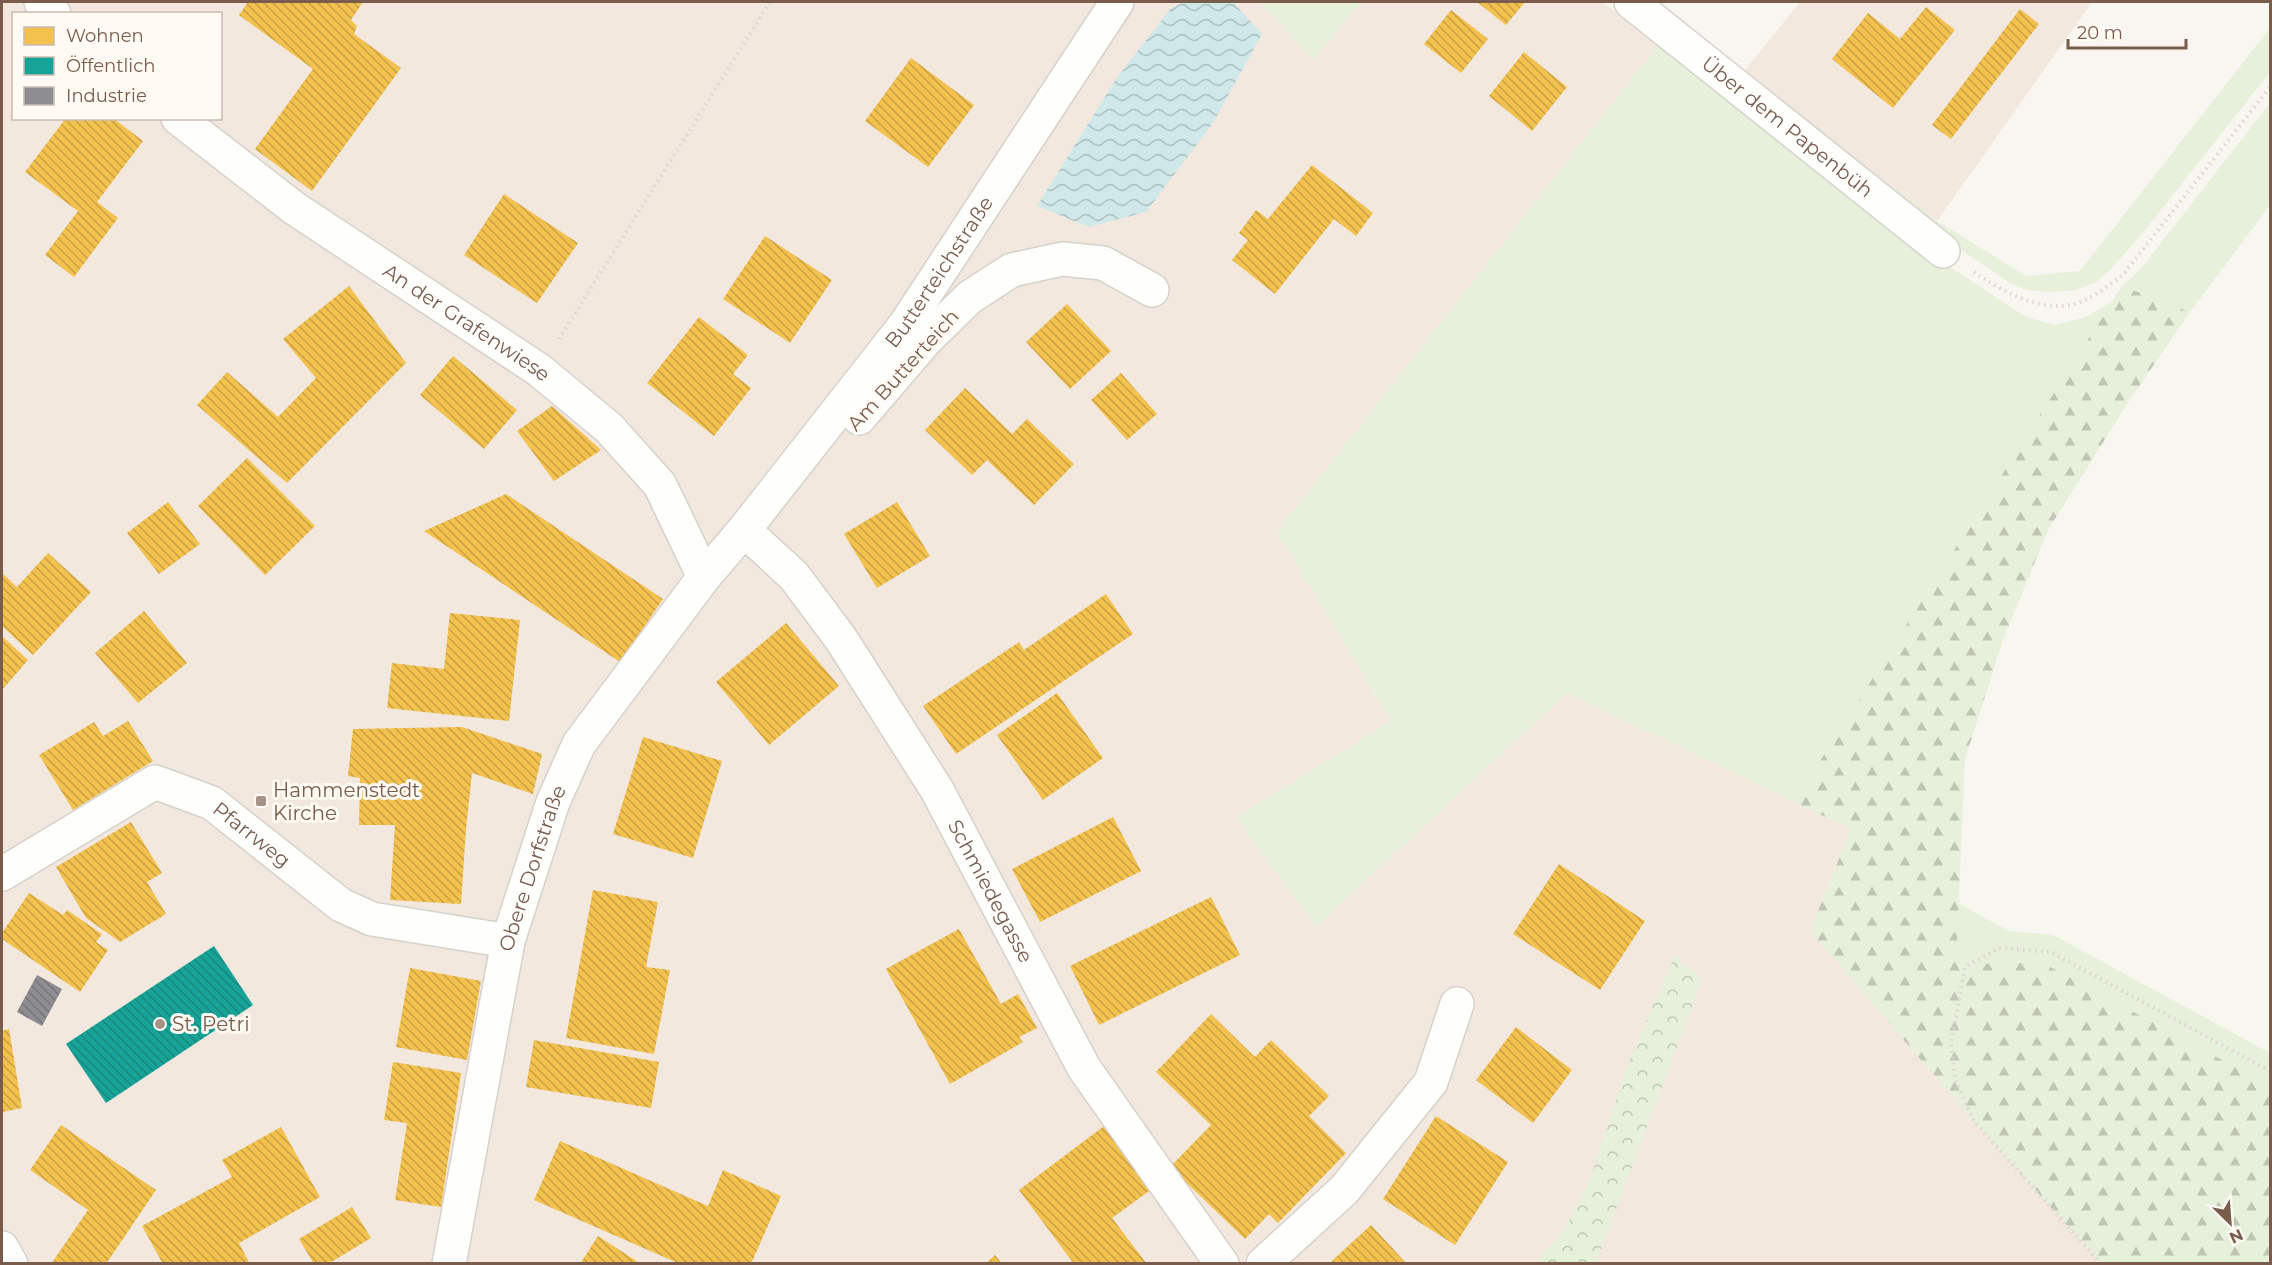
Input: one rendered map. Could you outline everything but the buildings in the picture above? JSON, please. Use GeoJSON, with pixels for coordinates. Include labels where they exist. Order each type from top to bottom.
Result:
{"type":"FeatureCollection","features":[{"type":"Feature","properties":{"kind":"street","name":"Butterteichstraße"},"geometry":{"type":"LineString","coordinates":[[744,530],[905,325],[1117,2]]}},
{"type":"Feature","properties":{"kind":"street","name":"Über dem Papenbüh"},"geometry":{"type":"LineString","coordinates":[[1631,2],[1943,251]]}},
{"type":"Feature","properties":{"kind":"street","name":"An der Grafenwiese"},"geometry":{"type":"LineString","coordinates":[[181,120],[294,208],[539,370],[609,428],[660,485],[704,577]]}},
{"type":"Feature","properties":{"kind":"street","name":"Am Butterteich"},"geometry":{"type":"LineString","coordinates":[[744,530],[813,472],[925,341],[970,297],[1012,270],[1062,259],[1103,263],[1152,290]]}},
{"type":"Feature","properties":{"kind":"street","name":"Obere Dorfstraße"},"geometry":{"type":"LineString","coordinates":[[449,1263],[508,941],[553,802],[579,744],[704,577],[744,530]]}},
{"type":"Feature","properties":{"kind":"street","name":"Schmiedegasse"},"geometry":{"type":"LineString","coordinates":[[744,530],[794,576],[841,639],[937,790],[1084,1068],[1222,1263]]}},
{"type":"Feature","properties":{"kind":"street","name":"Pfarrweg"},"geometry":{"type":"LineString","coordinates":[[3,873],[155,782],[212,803],[341,905],[372,919],[508,941]]}},
{"type":"Feature","properties":{"kind":"street"},"geometry":{"type":"LineString","coordinates":[[1263,1263],[1344,1190],[1431,1082],[1457,1004]]}},
{"type":"Feature","properties":{"kind":"street"},"geometry":{"type":"LineString","coordinates":[[2,1248],[11,1263]]}},
{"type":"Feature","properties":{"kind":"path"},"geometry":{"type":"LineString","coordinates":[[539,370],[770,2]]}},
{"type":"Feature","properties":{"kind":"path"},"geometry":{"type":"LineString","coordinates":[[1943,251],[1979,276],[2018,297],[2045,305],[2070,305],[2101,292],[2123,275],[2271,87]]}},
{"type":"Feature","properties":{"kind":"path"},"geometry":{"type":"LineString","coordinates":[[2101,1263],[1974,1121],[1955,1079],[1950,1044],[1965,967],[1998,948],[2051,952],[2271,1071]]}},
{"type":"Feature","properties":{"kind":"shaded area"},"geometry":{"type":"Polygon","coordinates":[[[2,2],[1602,2],[1658,45],[1277,532],[1391,721],[1236,817],[1316,927],[1567,693],[1851,829],[1810,931],[2109,1264],[2,1264],[2,2]]]}},
{"type":"Feature","properties":{"kind":"shaded area"},"geometry":{"type":"Polygon","coordinates":[[[1800,2],[2092,2],[1937,221],[1742,74],[1800,2]]]}},
{"type":"Feature","properties":{"kind":"green space"},"geometry":{"type":"Polygon","coordinates":[[[1259,2],[1362,2],[1313,59],[1259,2]]]}},
{"type":"Feature","properties":{"kind":"green space"},"geometry":{"type":"Polygon","coordinates":[[[2270,28],[2270,72],[2138,239],[2096,282],[2075,290],[2050,292],[2027,290],[2008,282],[1903,210],[1896,188],[1937,221],[2026,276],[2080,271],[2270,28]]]}},
{"type":"Feature","properties":{"kind":"green space"},"geometry":{"type":"Polygon","coordinates":[[[1658,45],[1908,239],[2026,317],[2054,325],[2086,317],[2113,301],[1794,802],[1567,693],[1316,927],[1236,817],[1391,721],[1277,532],[1658,45]]]}},
{"type":"Feature","properties":{"kind":"green space"},"geometry":{"type":"Polygon","coordinates":[[[2270,103],[2270,205],[2190,312],[2122,286],[2140,270],[2270,103]]]}},
{"type":"Feature","properties":{"kind":"green space"},"geometry":{"type":"Polygon","coordinates":[[[2122,286],[2190,312],[2129,401],[2048,530],[2003,640],[1965,759],[1956,964],[2043,963],[2270,1086],[2270,1263],[2101,1263],[1983,1132],[1810,931],[1851,829],[1794,802],[2122,286]]]}},
{"type":"Feature","properties":{"kind":"green space"},"geometry":{"type":"Polygon","coordinates":[[[1958,903],[2009,931],[2053,935],[2270,1053],[2270,1086],[2043,963],[1956,965],[1958,903]]]}},
{"type":"Feature","properties":{"kind":"green space"},"geometry":{"type":"Polygon","coordinates":[[[1675,955],[1702,980],[1596,1263],[1537,1263],[1567,1225],[1590,1180],[1628,1064],[1675,955]]]}},
{"type":"Feature","properties":{"kind":"water"},"geometry":{"type":"Polygon","coordinates":[[[1185,2],[1233,2],[1262,34],[1213,123],[1146,212],[1089,227],[1037,206],[1116,79],[1171,8],[1185,2]]]}},
{"type":"Feature","properties":{"kind":"place","name":"Hammenstedt Kirche"},"geometry":{"type":"Point","coordinates":[261,801]}},
{"type":"Feature","properties":{"kind":"place","name":"St. Petri"},"geometry":{"type":"Point","coordinates":[160,1024]}}]}
